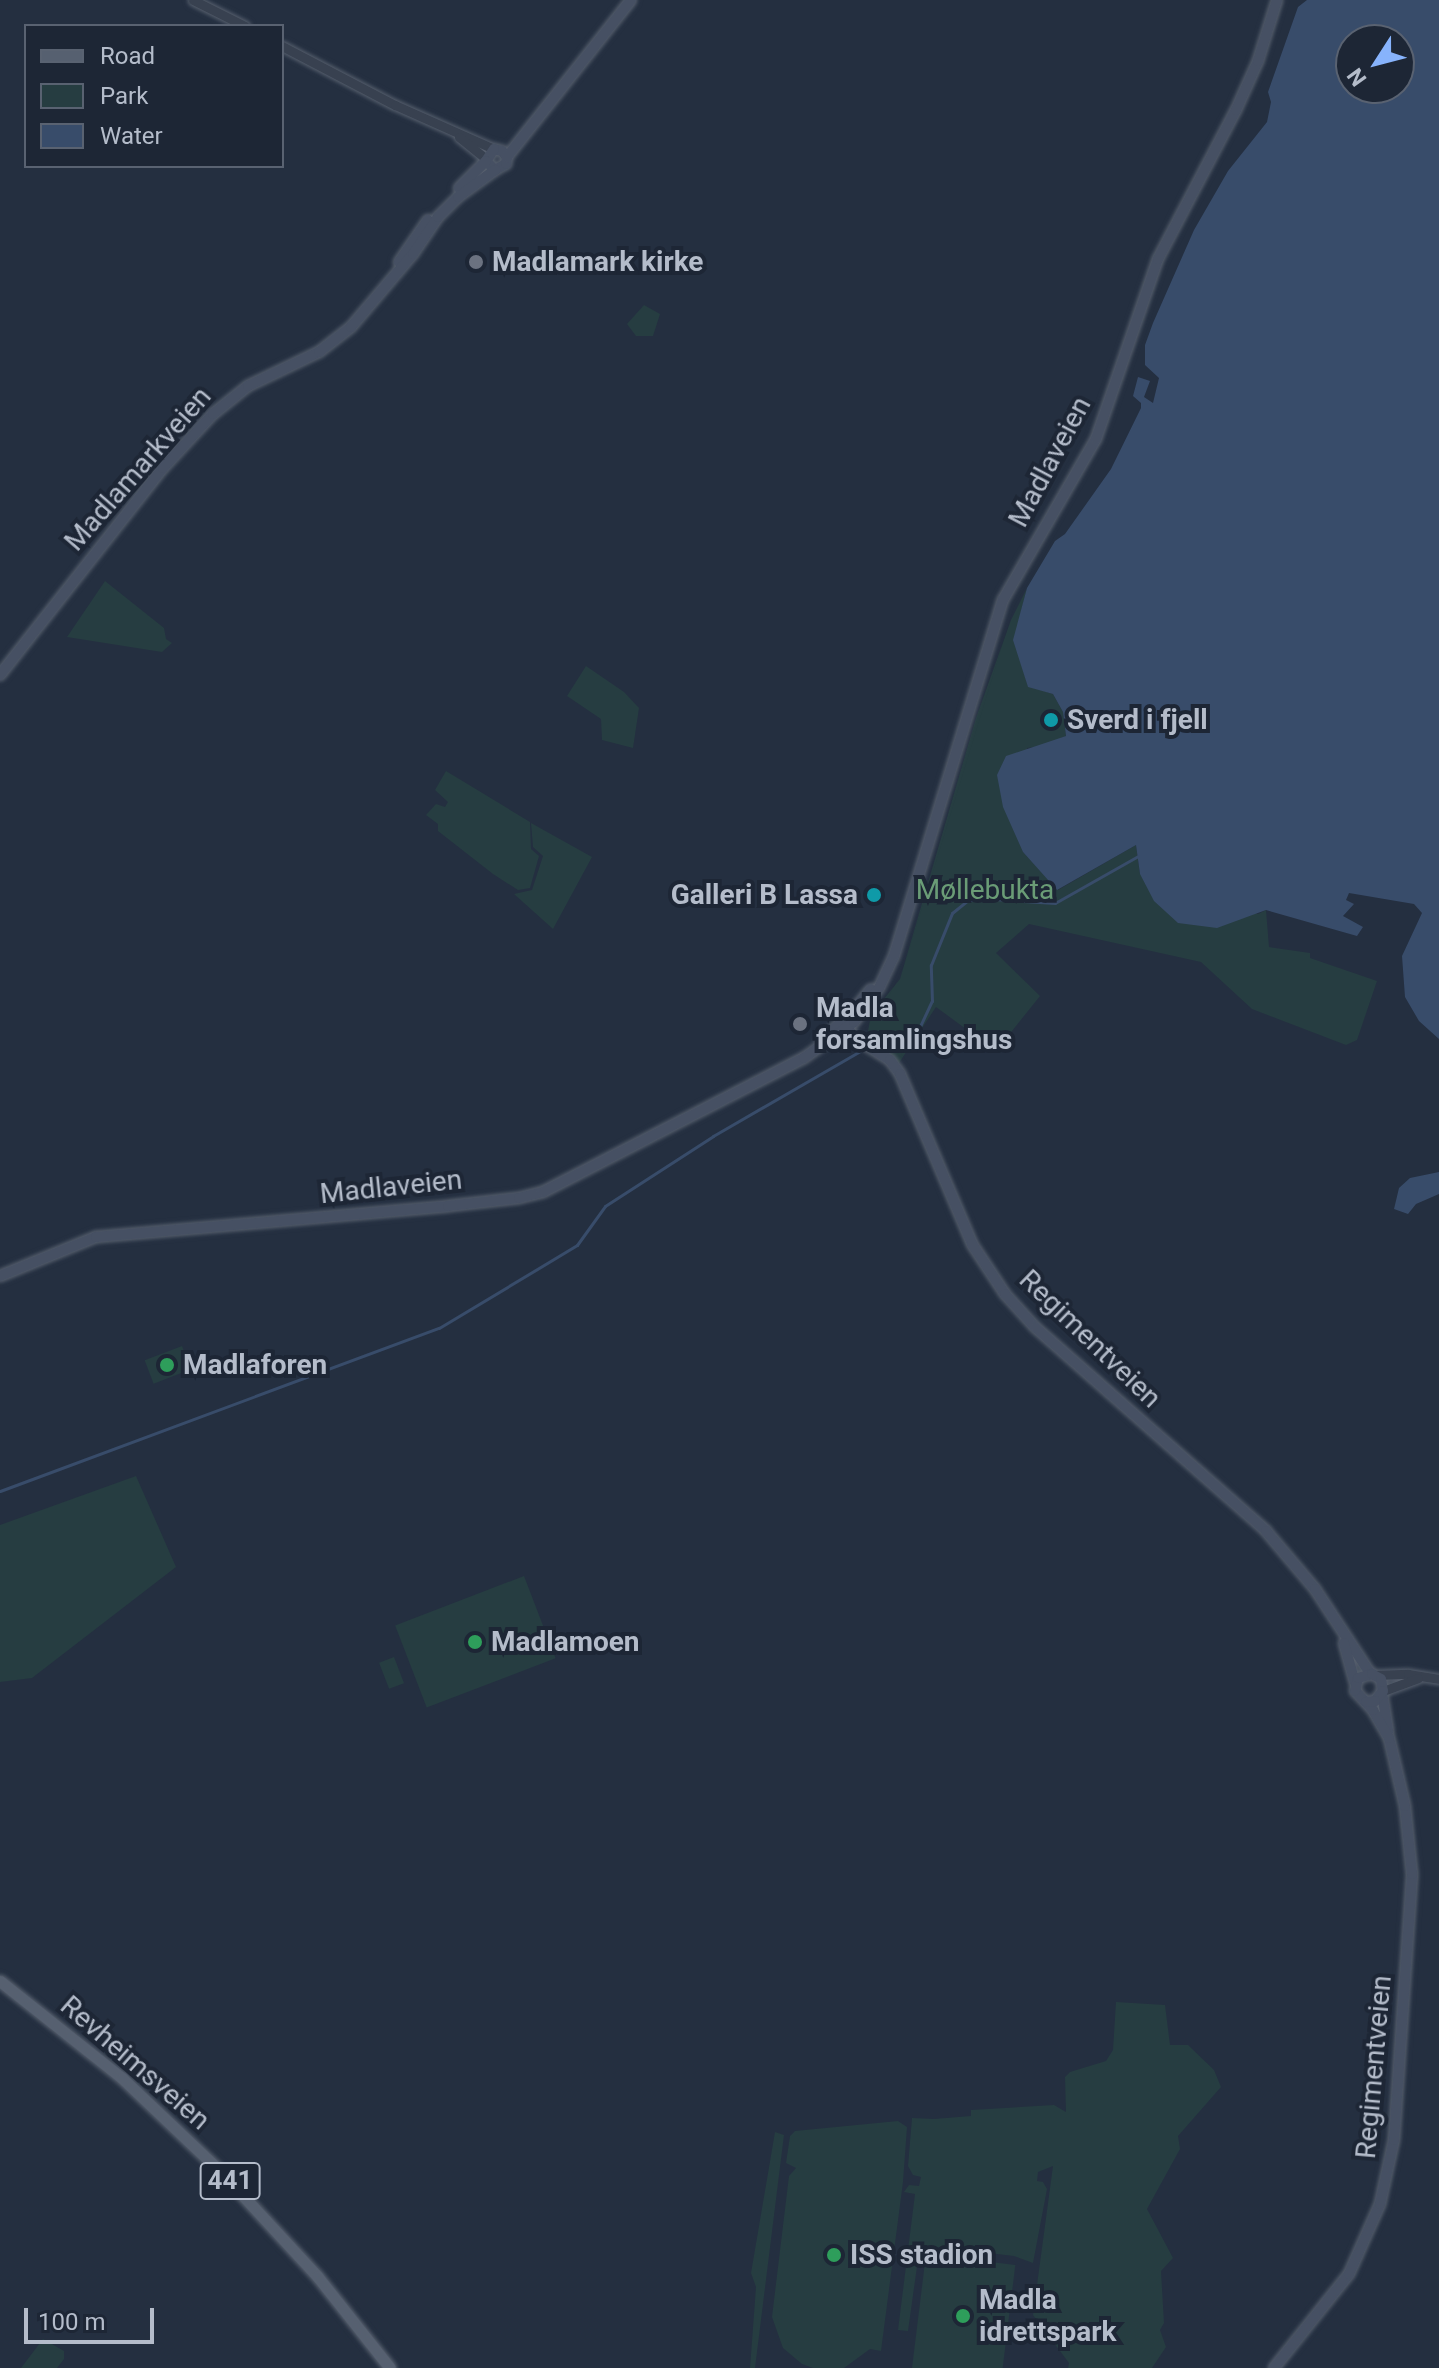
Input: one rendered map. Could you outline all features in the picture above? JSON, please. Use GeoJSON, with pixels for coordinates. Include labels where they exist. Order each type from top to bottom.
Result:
{"type":"FeatureCollection","features":[{"type":"Feature","properties":{"kind":"main road"},"geometry":{"type":"LineString","coordinates":[[495,149],[507,157],[631,0]]}},
{"type":"Feature","properties":{"kind":"main road","name":"Madlaveien"},"geometry":{"type":"LineString","coordinates":[[0,1276],[96,1237],[519,1198],[560,1184],[814,1052],[848,1022],[879,988],[894,956],[1003,600],[1096,439],[1169,233],[1236,110],[1258,61],[1277,0]]}},
{"type":"Feature","properties":{"kind":"main road"},"geometry":{"type":"LineString","coordinates":[[495,149],[510,143],[538,119]]}},
{"type":"Feature","properties":{"kind":"main road","name":"Madlamarkveien"},"geometry":{"type":"LineString","coordinates":[[376,298],[433,214],[495,149]]}},
{"type":"Feature","properties":{"kind":"main road","name":"Madlamarkveien"},"geometry":{"type":"LineString","coordinates":[[0,675],[163,468],[213,414],[248,386],[327,346],[351,327],[438,217],[458,197],[506,164],[507,157]]}},
{"type":"Feature","properties":{"kind":"main road"},"geometry":{"type":"LineString","coordinates":[[486,160],[495,170]]}},
{"type":"Feature","properties":{"kind":"main road","name":"Regimentveien"},"geometry":{"type":"LineString","coordinates":[[848,1022],[863,1044],[875,1049],[900,1074],[972,1244],[1005,1294],[1035,1327],[1266,1531],[1296,1564],[1373,1674]]}},
{"type":"Feature","properties":{"kind":"main road","name":"Regimentveien"},"geometry":{"type":"LineString","coordinates":[[1335,1619],[1355,1683]]}},
{"type":"Feature","properties":{"kind":"main road"},"geometry":{"type":"LineString","coordinates":[[1373,1674],[1382,1683],[1382,1692],[1375,1701],[1366,1702],[1356,1695],[1355,1683],[1361,1676],[1373,1674]]}},
{"type":"Feature","properties":{"kind":"main road","name":"Regimentveien"},"geometry":{"type":"LineString","coordinates":[[1274,2368],[1349,2274],[1370,2230],[1388,2175],[1403,2047],[1412,1874],[1405,1806],[1382,1692]]}},
{"type":"Feature","properties":{"kind":"main road","name":"Regimentveien"},"geometry":{"type":"LineString","coordinates":[[1366,1702],[1389,1738]]}},
{"type":"Feature","properties":{"kind":"main road","name":"Revheimsveien"},"geometry":{"type":"LineString","coordinates":[[0,1981],[122,2078],[223,2174],[317,2276],[390,2368]]}},
{"type":"Feature","properties":{"kind":"street"},"geometry":{"type":"LineString","coordinates":[[193,0],[241,24]]}},
{"type":"Feature","properties":{"kind":"street"},"geometry":{"type":"LineString","coordinates":[[284,47],[453,132],[495,149]]}},
{"type":"Feature","properties":{"kind":"street"},"geometry":{"type":"LineString","coordinates":[[453,132],[486,160]]}},
{"type":"Feature","properties":{"kind":"street"},"geometry":{"type":"LineString","coordinates":[[1373,1674],[1439,1679]]}},
{"type":"Feature","properties":{"kind":"street"},"geometry":{"type":"LineString","coordinates":[[1382,1692],[1421,1677]]}},
{"type":"Feature","properties":{"kind":"green space"},"geometry":{"type":"Polygon","coordinates":[[[644,305],[660,314],[653,336],[636,336],[627,324],[644,305]]]}},
{"type":"Feature","properties":{"kind":"green space"},"geometry":{"type":"Polygon","coordinates":[[[105,581],[164,628],[166,639],[172,643],[162,652],[67,637],[105,581]]]}},
{"type":"Feature","properties":{"kind":"green space","name":"Møllebukta"},"geometry":{"type":"Polygon","coordinates":[[[1027,588],[1014,640],[1028,686],[1053,694],[1063,712],[1066,736],[1044,746],[1027,748],[1023,852],[1058,890],[1136,845],[1140,874],[1258,914],[1266,910],[1269,947],[1310,953],[1310,958],[1377,981],[1357,1040],[1346,1045],[1252,1009],[1201,962],[1029,924],[996,953],[1040,996],[996,1051],[936,1007],[899,1063],[868,1031],[871,1015],[900,979],[976,718],[1011,620],[1027,588]]]}},
{"type":"Feature","properties":{"kind":"green space"},"geometry":{"type":"Polygon","coordinates":[[[586,666],[624,692],[639,708],[633,748],[602,740],[601,719],[567,696],[586,666]]]}},
{"type":"Feature","properties":{"kind":"green space"},"geometry":{"type":"Polygon","coordinates":[[[446,771],[530,822],[531,849],[539,856],[530,888],[518,890],[493,874],[438,831],[438,824],[426,815],[436,804],[445,807],[448,802],[435,790],[446,771]]]}},
{"type":"Feature","properties":{"kind":"green space"},"geometry":{"type":"Polygon","coordinates":[[[531,823],[592,857],[553,929],[514,894],[532,890],[543,856],[533,847],[531,823]]]}},
{"type":"Feature","properties":{"kind":"green space","name":"Madlaforen"},"geometry":{"type":"Polygon","coordinates":[[[182,1346],[191,1369],[154,1384],[145,1360],[182,1346]]]}},
{"type":"Feature","properties":{"kind":"green space"},"geometry":{"type":"Polygon","coordinates":[[[136,1476],[176,1567],[32,1678],[0,1682],[0,1525],[136,1476]]]}},
{"type":"Feature","properties":{"kind":"green space","name":"Madlamoen"},"geometry":{"type":"Polygon","coordinates":[[[524,1576],[556,1658],[427,1708],[395,1625],[524,1576]]]}},
{"type":"Feature","properties":{"kind":"green space"},"geometry":{"type":"Polygon","coordinates":[[[394,1657],[404,1683],[389,1689],[379,1663],[394,1657]]]}},
{"type":"Feature","properties":{"kind":"green space"},"geometry":{"type":"Polygon","coordinates":[[[1116,2002],[1165,2005],[1170,2045],[1188,2045],[1214,2070],[1221,2087],[1178,2136],[1180,2149],[1147,2209],[1173,2258],[1161,2271],[1164,2323],[1160,2330],[1166,2347],[1152,2368],[1068,2368],[1069,2363],[1033,2315],[1053,2166],[1038,2172],[1037,2181],[1043,2182],[1047,2189],[1033,2263],[1014,2256],[920,2245],[908,2331],[898,2330],[915,2194],[904,2192],[909,2185],[919,2186],[921,2177],[913,2175],[908,2166],[912,2118],[971,2116],[971,2110],[1054,2105],[1066,2112],[1065,2077],[1070,2072],[1106,2061],[1113,2050],[1116,2002]]]}},
{"type":"Feature","properties":{"kind":"green space"},"geometry":{"type":"Polygon","coordinates":[[[898,2121],[907,2127],[903,2182],[881,2351],[870,2349],[844,2368],[813,2368],[802,2364],[783,2348],[772,2317],[789,2176],[796,2168],[786,2163],[790,2136],[795,2131],[898,2121]]]}},
{"type":"Feature","properties":{"kind":"green space"},"geometry":{"type":"Polygon","coordinates":[[[775,2132],[784,2135],[755,2368],[750,2368],[756,2287],[751,2273],[775,2132]]]}},
{"type":"Feature","properties":{"kind":"green space","name":"Madla idrettspark"},"geometry":{"type":"Polygon","coordinates":[[[926,2254],[1015,2265],[1003,2368],[912,2368],[926,2254]]]}},
{"type":"Feature","properties":{"kind":"green space"},"geometry":{"type":"Polygon","coordinates":[[[43,2339],[64,2351],[64,2359],[57,2368],[21,2368],[43,2339]]]}},
{"type":"Feature","properties":{"kind":"water"},"geometry":{"type":"Polygon","coordinates":[[[1307,0],[1439,0],[1439,1039],[1419,1021],[1405,997],[1402,956],[1422,913],[1414,904],[1349,893],[1346,900],[1354,904],[1343,916],[1363,927],[1357,936],[1266,910],[1217,928],[1178,923],[1154,901],[1140,874],[1136,845],[1057,890],[1023,852],[1003,807],[997,775],[1006,756],[1066,736],[1063,712],[1053,694],[1028,687],[1013,640],[1027,588],[1055,541],[1065,534],[1111,469],[1141,408],[1141,403],[1133,396],[1138,377],[1150,381],[1144,397],[1153,403],[1159,378],[1145,365],[1145,345],[1153,323],[1194,230],[1228,171],[1267,122],[1271,102],[1268,92],[1298,7],[1307,0]]]}},
{"type":"Feature","properties":{"kind":"water"},"geometry":{"type":"Polygon","coordinates":[[[1439,1172],[1439,1194],[1416,1204],[1408,1214],[1394,1209],[1399,1188],[1410,1178],[1439,1172]]]}},
{"type":"Feature","properties":{"kind":"waterway"},"geometry":{"type":"LineString","coordinates":[[915,1037],[932,1001],[931,965],[952,913],[967,901],[979,898],[1055,903],[1138,856]]}},
{"type":"Feature","properties":{"kind":"waterway"},"geometry":{"type":"LineString","coordinates":[[0,1491],[439,1328],[577,1245],[605,1206],[713,1136],[860,1051]]}},
{"type":"Feature","properties":{"kind":"place","name":"Madlamark kirke"},"geometry":{"type":"Point","coordinates":[476,262]}},
{"type":"Feature","properties":{"kind":"place","name":"Sverd i fjell"},"geometry":{"type":"Point","coordinates":[1051,720]}},
{"type":"Feature","properties":{"kind":"place","name":"Galleri B Lassa"},"geometry":{"type":"Point","coordinates":[874,895]}},
{"type":"Feature","properties":{"kind":"place","name":"Madla forsamlingshus"},"geometry":{"type":"Point","coordinates":[800,1024]}},
{"type":"Feature","properties":{"kind":"place","name":"Madlaforen"},"geometry":{"type":"Point","coordinates":[167,1365]}},
{"type":"Feature","properties":{"kind":"place","name":"Madlamoen"},"geometry":{"type":"Point","coordinates":[475,1642]}},
{"type":"Feature","properties":{"kind":"place","name":"ISS stadion"},"geometry":{"type":"Point","coordinates":[834,2255]}},
{"type":"Feature","properties":{"kind":"place","name":"Madla idrettspark"},"geometry":{"type":"Point","coordinates":[963,2316]}}]}
